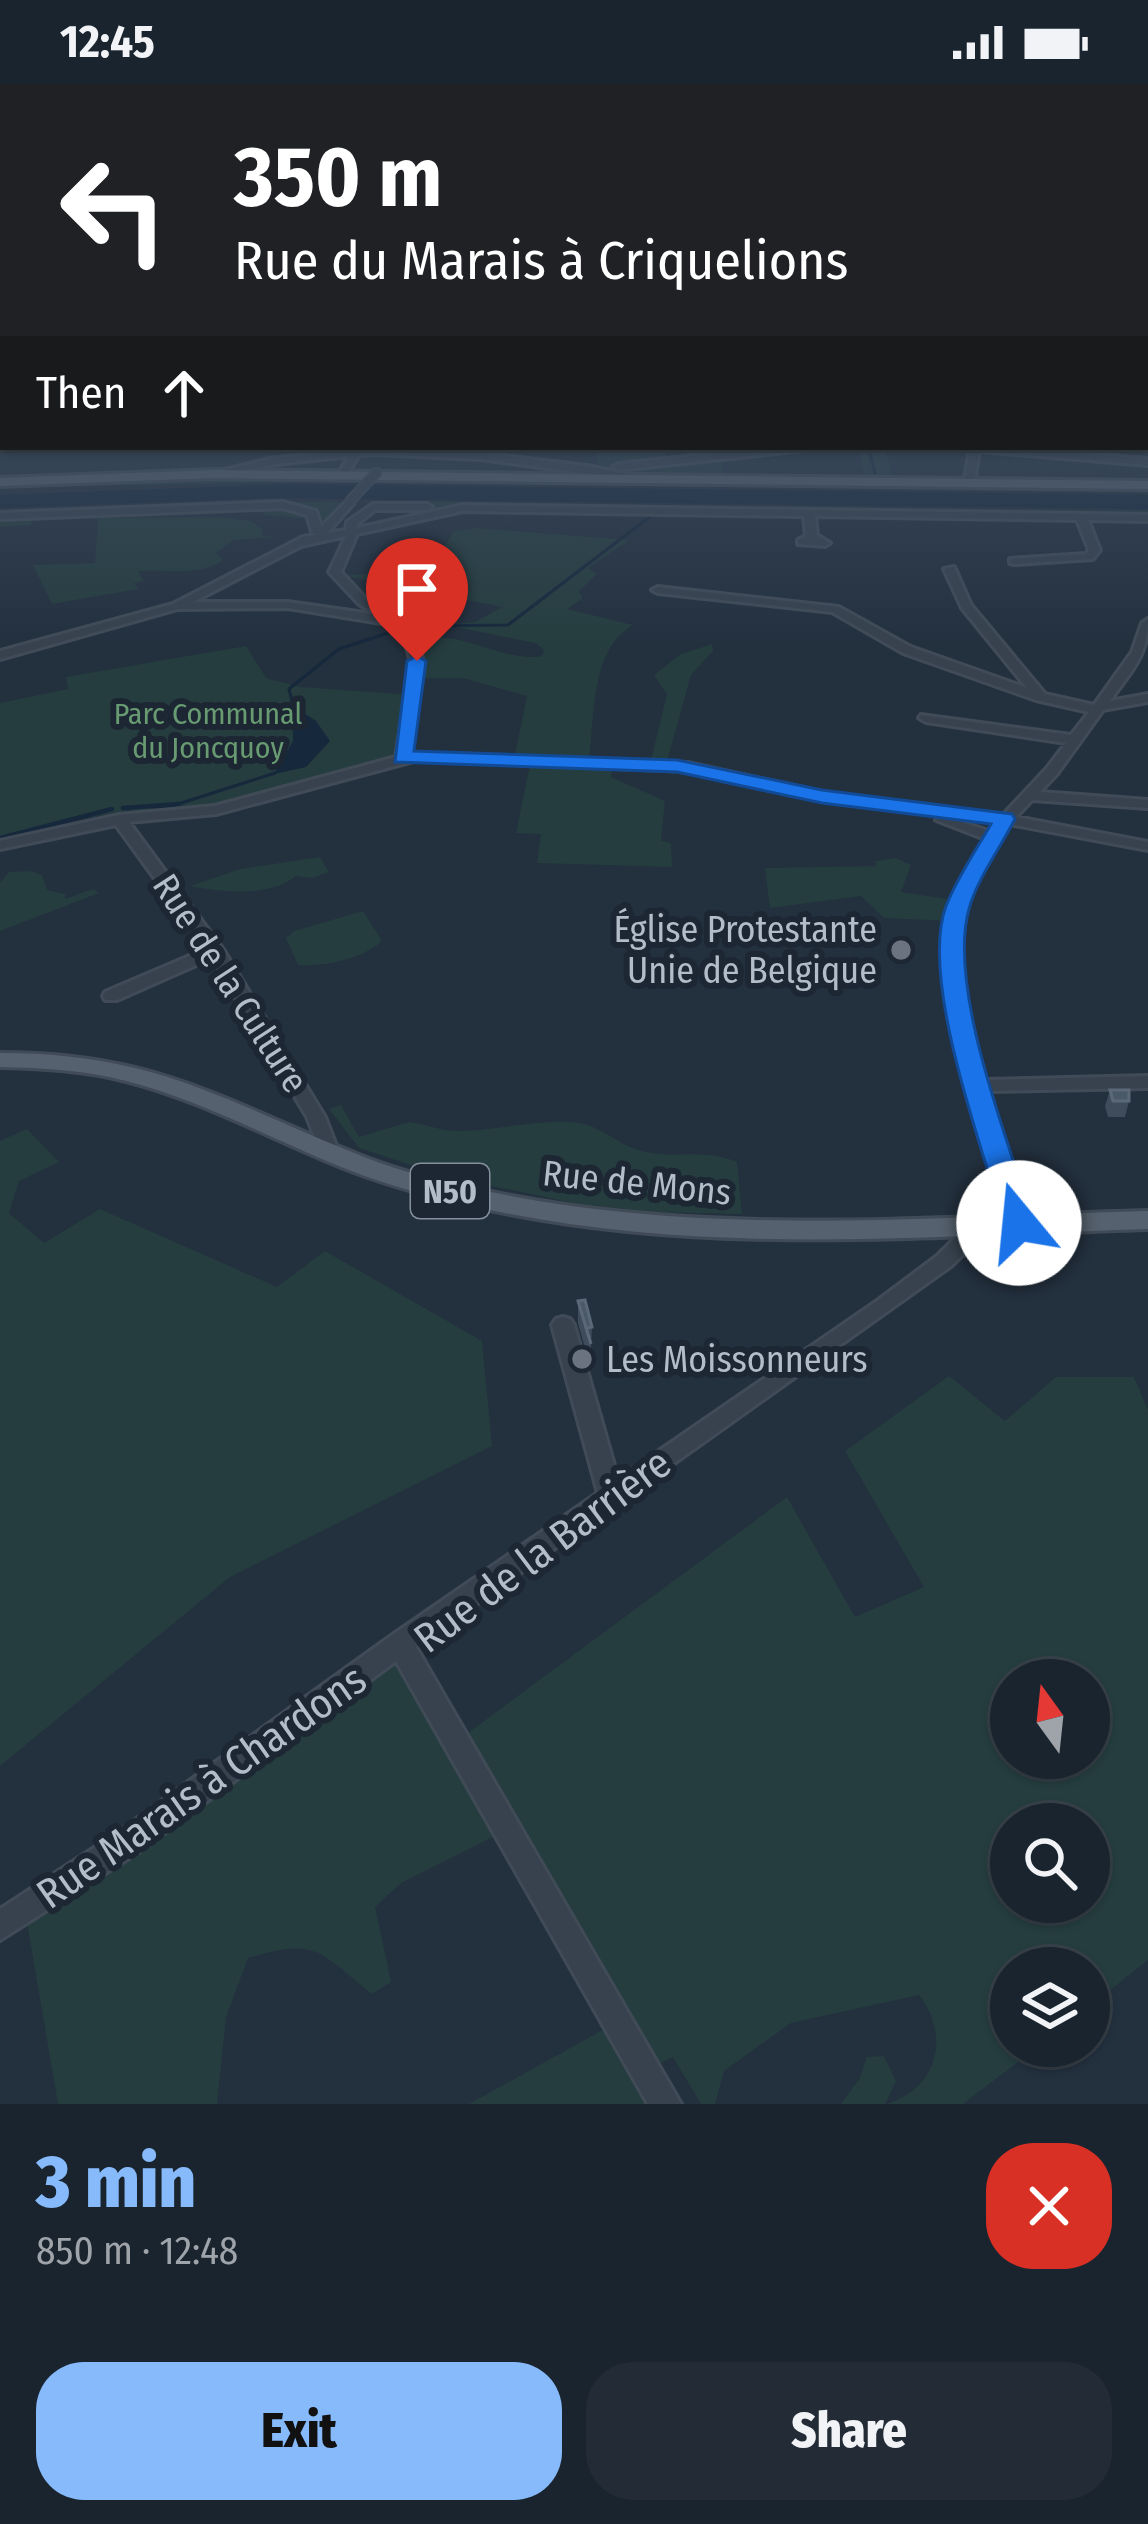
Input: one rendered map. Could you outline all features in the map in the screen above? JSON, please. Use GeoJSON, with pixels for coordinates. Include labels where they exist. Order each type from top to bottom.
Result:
{"type":"FeatureCollection","features":[{"type":"Feature","properties":{"kind":"main road"},"geometry":{"type":"LineString","coordinates":[[0,482],[214,474],[1148,485]]}},
{"type":"Feature","properties":{"kind":"main road","name":"Rue de Mons"},"geometry":{"type":"LineString","coordinates":[[0,1060],[59,1059],[120,1068],[330,1153],[443,1190],[614,1221],[725,1229],[1148,1220]]}},
{"type":"Feature","properties":{"kind":"street"},"geometry":{"type":"LineString","coordinates":[[214,474],[307,457]]}},
{"type":"Feature","properties":{"kind":"street"},"geometry":{"type":"LineString","coordinates":[[345,471],[353,457]]}},
{"type":"Feature","properties":{"kind":"street"},"geometry":{"type":"LineString","coordinates":[[328,536],[350,502],[394,457]]}},
{"type":"Feature","properties":{"kind":"street"},"geometry":{"type":"LineString","coordinates":[[489,457],[652,480]]}},
{"type":"Feature","properties":{"kind":"street"},"geometry":{"type":"LineString","coordinates":[[583,469],[701,457]]}},
{"type":"Feature","properties":{"kind":"street"},"geometry":{"type":"LineString","coordinates":[[969,483],[972,457]]}},
{"type":"Feature","properties":{"kind":"street"},"geometry":{"type":"LineString","coordinates":[[1093,457],[1148,462]]}},
{"type":"Feature","properties":{"kind":"street"},"geometry":{"type":"LineString","coordinates":[[0,516],[284,505],[312,513],[328,536],[336,576],[363,602],[409,627],[417,661],[403,757]]}},
{"type":"Feature","properties":{"kind":"street"},"geometry":{"type":"LineString","coordinates":[[0,655],[177,606],[328,536],[368,508],[1148,518]]}},
{"type":"Feature","properties":{"kind":"street"},"geometry":{"type":"LineString","coordinates":[[328,536],[439,511]]}},
{"type":"Feature","properties":{"kind":"street"},"geometry":{"type":"LineString","coordinates":[[809,513],[812,537]]}},
{"type":"Feature","properties":{"kind":"street"},"geometry":{"type":"LineString","coordinates":[[1014,561],[1089,557],[1095,550],[1081,517]]}},
{"type":"Feature","properties":{"kind":"street"},"geometry":{"type":"LineString","coordinates":[[950,569],[966,606],[1041,697]]}},
{"type":"Feature","properties":{"kind":"street"},"geometry":{"type":"LineString","coordinates":[[658,590],[835,609],[907,650],[1041,697],[1098,708],[1148,698]]}},
{"type":"Feature","properties":{"kind":"street"},"geometry":{"type":"LineString","coordinates":[[177,606],[288,605],[392,618]]}},
{"type":"Feature","properties":{"kind":"street"},"geometry":{"type":"LineString","coordinates":[[1019,1223],[978,1086],[952,977],[950,937],[957,908],[1004,819],[1031,796],[1075,740],[1138,652],[1148,623]]}},
{"type":"Feature","properties":{"kind":"street"},"geometry":{"type":"LineString","coordinates":[[926,718],[1075,740]]}},
{"type":"Feature","properties":{"kind":"street"},"geometry":{"type":"LineString","coordinates":[[0,845],[119,819],[216,810],[403,757],[677,766],[822,796],[1004,819],[1148,846]]}},
{"type":"Feature","properties":{"kind":"street"},"geometry":{"type":"LineString","coordinates":[[1031,796],[1148,804]]}},
{"type":"Feature","properties":{"kind":"street"},"geometry":{"type":"LineString","coordinates":[[886,804],[993,837]]}},
{"type":"Feature","properties":{"kind":"street","name":"Rue de la Culture"},"geometry":{"type":"LineString","coordinates":[[119,819],[216,951],[316,1117],[330,1153]]}},
{"type":"Feature","properties":{"kind":"street"},"geometry":{"type":"LineString","coordinates":[[111,996],[216,951]]}},
{"type":"Feature","properties":{"kind":"street"},"geometry":{"type":"LineString","coordinates":[[978,1086],[1148,1082]]}},
{"type":"Feature","properties":{"kind":"street","name":"Rue de la Barrière"},"geometry":{"type":"LineString","coordinates":[[665,2104],[400,1644],[884,1306],[944,1261],[982,1224]]}},
{"type":"Feature","properties":{"kind":"street"},"geometry":{"type":"LineString","coordinates":[[563,1325],[611,1496]]}},
{"type":"Feature","properties":{"kind":"street","name":"Rue Marais à Chardons"},"geometry":{"type":"LineString","coordinates":[[0,1926],[127,1843],[400,1644]]}},
{"type":"Feature","properties":{"kind":"green space"},"geometry":{"type":"Polygon","coordinates":[[[597,457],[668,457],[669,462],[721,457],[725,480],[866,481],[860,457],[887,457],[895,483],[1148,485],[1148,493],[424,483],[426,477],[641,479],[585,468],[600,467],[597,457]]]}},
{"type":"Feature","properties":{"kind":"green space"},"geometry":{"type":"Polygon","coordinates":[[[133,475],[326,478],[320,482],[25,487],[133,475]]]}},
{"type":"Feature","properties":{"kind":"green space"},"geometry":{"type":"Polygon","coordinates":[[[363,501],[1148,511],[1148,518],[439,511],[363,501]]]}},
{"type":"Feature","properties":{"kind":"green space"},"geometry":{"type":"Polygon","coordinates":[[[343,502],[319,527],[312,519],[263,515],[265,506],[33,514],[31,525],[0,527],[0,510],[343,502]]]}},
{"type":"Feature","properties":{"kind":"green space"},"geometry":{"type":"Polygon","coordinates":[[[98,518],[251,521],[263,530],[262,536],[279,537],[234,540],[216,553],[223,560],[203,569],[138,571],[144,581],[134,583],[139,589],[52,604],[33,565],[95,563],[98,518]]]}},
{"type":"Feature","properties":{"kind":"green space"},"geometry":{"type":"Polygon","coordinates":[[[477,528],[629,540],[588,568],[597,574],[579,591],[583,598],[567,609],[633,625],[619,636],[602,667],[589,761],[614,763],[611,777],[665,801],[661,841],[671,843],[672,867],[537,863],[541,834],[516,833],[531,760],[514,759],[527,696],[463,678],[423,678],[421,641],[448,638],[527,657],[542,656],[544,650],[535,643],[447,625],[475,622],[502,607],[341,575],[374,574],[404,541],[446,545],[453,531],[477,528]]]}},
{"type":"Feature","properties":{"kind":"green space"},"geometry":{"type":"Polygon","coordinates":[[[712,644],[713,651],[691,675],[666,765],[650,764],[667,694],[654,675],[681,654],[712,644]]]}},
{"type":"Feature","properties":{"kind":"green space","name":"Parc Communal du Joncquoy"},"geometry":{"type":"Polygon","coordinates":[[[246,646],[266,678],[300,687],[413,695],[403,757],[237,805],[150,814],[129,810],[66,822],[56,832],[0,845],[0,703],[68,689],[66,677],[246,646]]]}},
{"type":"Feature","properties":{"kind":"green space"},"geometry":{"type":"Polygon","coordinates":[[[320,857],[329,872],[312,878],[296,876],[272,888],[243,892],[190,886],[240,869],[320,857]]]}},
{"type":"Feature","properties":{"kind":"green space"},"geometry":{"type":"Polygon","coordinates":[[[896,858],[911,865],[901,892],[960,901],[954,921],[884,918],[861,896],[770,908],[765,868],[876,866],[875,861],[896,858]]]}},
{"type":"Feature","properties":{"kind":"green space"},"geometry":{"type":"Polygon","coordinates":[[[9,872],[42,875],[47,890],[65,894],[65,899],[93,889],[99,893],[0,931],[0,883],[9,872]]]}},
{"type":"Feature","properties":{"kind":"green space"},"geometry":{"type":"Polygon","coordinates":[[[363,911],[382,941],[343,960],[298,965],[286,938],[294,931],[363,911]]]}},
{"type":"Feature","properties":{"kind":"green space"},"geometry":{"type":"Polygon","coordinates":[[[341,1105],[359,1137],[409,1122],[461,1131],[571,1122],[646,1152],[724,1158],[737,1162],[742,1214],[650,1212],[574,1203],[444,1176],[359,1148],[329,1109],[341,1105]]]}},
{"type":"Feature","properties":{"kind":"green space"},"geometry":{"type":"Polygon","coordinates":[[[27,1129],[59,1162],[19,1181],[9,1213],[44,1243],[100,1209],[277,1287],[325,1251],[482,1341],[492,1446],[230,1577],[0,1766],[0,1141],[27,1129]]]}},
{"type":"Feature","properties":{"kind":"green space"},"geometry":{"type":"Polygon","coordinates":[[[949,1376],[1005,1421],[1056,1377],[1134,1377],[1148,1410],[1148,1960],[1110,1990],[1110,1947],[990,1947],[990,2067],[1011,2067],[963,2104],[887,2104],[918,2085],[934,2058],[934,2027],[919,1995],[791,2023],[724,2071],[715,2104],[701,2104],[673,2057],[646,2071],[507,1830],[401,1883],[375,1907],[391,1982],[372,1994],[316,1952],[289,1949],[248,1958],[226,2017],[217,2104],[58,2104],[25,1911],[400,1644],[457,1741],[787,1497],[855,1617],[924,1587],[845,1451],[949,1376]]]}},
{"type":"Feature","properties":{"kind":"green space"},"geometry":{"type":"Polygon","coordinates":[[[608,2027],[651,2104],[469,2104],[608,2027]]]}},
{"type":"Feature","properties":{"kind":"green space"},"geometry":{"type":"Polygon","coordinates":[[[884,2056],[896,2081],[885,2104],[841,2104],[860,2078],[867,2057],[884,2056]]]}},
{"type":"Feature","properties":{"kind":"water"},"geometry":{"type":"Polygon","coordinates":[[[288,484],[1148,495],[1148,509],[269,498],[0,508],[0,495],[288,484]]]}},
{"type":"Feature","properties":{"kind":"water"},"geometry":{"type":"Polygon","coordinates":[[[292,705],[316,721],[330,741],[306,767],[274,774],[293,741],[292,705]]]}},
{"type":"Feature","properties":{"kind":"building"},"geometry":{"type":"Polygon","coordinates":[[[1110,1090],[1129,1090],[1129,1101],[1113,1101],[1110,1090]]]}},
{"type":"Feature","properties":{"kind":"building"},"geometry":{"type":"Polygon","coordinates":[[[585,1300],[592,1327],[586,1328],[578,1301],[585,1300]]]}},
{"type":"Feature","properties":{"kind":"waterway"},"geometry":{"type":"LineString","coordinates":[[871,457],[875,473]]}},
{"type":"Feature","properties":{"kind":"waterway"},"geometry":{"type":"LineString","coordinates":[[421,626],[508,625],[652,515]]}},
{"type":"Feature","properties":{"kind":"waterway"},"geometry":{"type":"LineString","coordinates":[[293,705],[289,689],[339,649],[400,629]]}},
{"type":"Feature","properties":{"kind":"waterway"},"geometry":{"type":"LineString","coordinates":[[178,804],[275,773]]}},
{"type":"Feature","properties":{"kind":"waterway"},"geometry":{"type":"LineString","coordinates":[[123,808],[178,804]]}},
{"type":"Feature","properties":{"kind":"waterway"},"geometry":{"type":"LineString","coordinates":[[152,807],[178,804]]}},
{"type":"Feature","properties":{"kind":"waterway"},"geometry":{"type":"LineString","coordinates":[[0,838],[112,809]]}},
{"type":"Feature","properties":{"kind":"place","name":"Église Protestante Unie de Belgique"},"geometry":{"type":"Point","coordinates":[901,950]}},
{"type":"Feature","properties":{"kind":"place","name":"Les Moissonneurs"},"geometry":{"type":"Point","coordinates":[582,1359]}},
{"type":"Feature","properties":{"kind":"route"},"geometry":{"type":"LineString","coordinates":[[417,661],[403,757],[677,766],[822,796],[1004,819],[957,908],[950,960],[975,1075],[1019,1223]]}}]}
